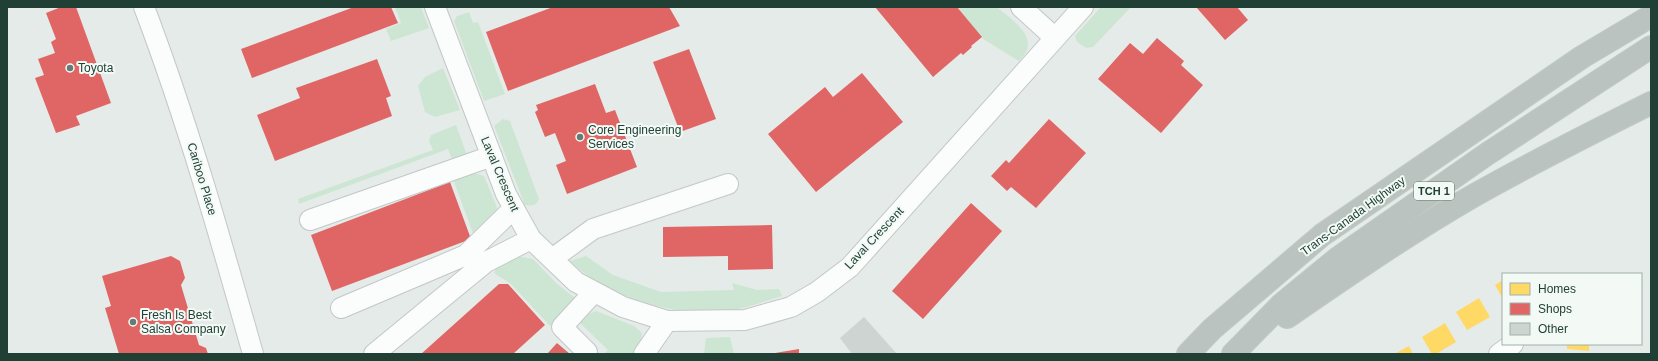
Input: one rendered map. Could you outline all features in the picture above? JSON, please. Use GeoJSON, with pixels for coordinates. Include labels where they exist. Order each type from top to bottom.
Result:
{"type":"FeatureCollection","features":[{"type":"Feature","properties":{"kind":"highway"},"geometry":{"type":"LineString","coordinates":[[1582,57],[1641,7]]}},
{"type":"Feature","properties":{"kind":"highway","name":"Trans-Canada Highway"},"geometry":{"type":"LineString","coordinates":[[1188,354],[1212,329],[1322,235],[1582,57],[1651,16]]}},
{"type":"Feature","properties":{"kind":"highway","name":"Trans-Canada Highway"},"geometry":{"type":"LineString","coordinates":[[1233,354],[1282,304],[1338,258],[1487,154],[1651,47]]}},
{"type":"Feature","properties":{"kind":"highway"},"geometry":{"type":"LineString","coordinates":[[1233,354],[1352,272],[1473,196],[1651,103]]}},
{"type":"Feature","properties":{"kind":"street","name":"Cariboo Place"},"geometry":{"type":"LineString","coordinates":[[144,7],[170,76],[225,252],[253,354]]}},
{"type":"Feature","properties":{"kind":"street","name":"Laval Crescent"},"geometry":{"type":"LineString","coordinates":[[435,7],[506,194],[531,239],[576,282],[623,307],[667,321],[745,320],[791,306],[817,292],[850,267],[1083,7]]}},
{"type":"Feature","properties":{"kind":"street"},"geometry":{"type":"LineString","coordinates":[[1021,7],[1055,38]]}},
{"type":"Feature","properties":{"kind":"street"},"geometry":{"type":"LineString","coordinates":[[310,220],[492,156]]}},
{"type":"Feature","properties":{"kind":"street"},"geometry":{"type":"LineString","coordinates":[[552,259],[593,229],[728,184]]}},
{"type":"Feature","properties":{"kind":"street"},"geometry":{"type":"LineString","coordinates":[[341,308],[466,255],[514,208]]}},
{"type":"Feature","properties":{"kind":"street"},"geometry":{"type":"LineString","coordinates":[[374,354],[486,262],[531,239]]}},
{"type":"Feature","properties":{"kind":"street"},"geometry":{"type":"LineString","coordinates":[[587,352],[562,327],[594,292]]}},
{"type":"Feature","properties":{"kind":"street"},"geometry":{"type":"LineString","coordinates":[[644,354],[667,321]]}},
{"type":"Feature","properties":{"kind":"street"},"geometry":{"type":"LineString","coordinates":[[1500,354],[1512,345]]}},
{"type":"Feature","properties":{"kind":"green space"},"geometry":{"type":"Polygon","coordinates":[[[395,7],[421,7],[429,28],[391,41],[386,29],[401,23],[395,7]]]}},
{"type":"Feature","properties":{"kind":"green space"},"geometry":{"type":"Polygon","coordinates":[[[957,7],[997,7],[1013,20],[1023,31],[1028,43],[1026,52],[1019,61],[983,39],[957,7]]]}},
{"type":"Feature","properties":{"kind":"green space"},"geometry":{"type":"Polygon","coordinates":[[[1101,7],[1131,7],[1093,47],[1086,48],[1077,42],[1075,36],[1101,7]]]}},
{"type":"Feature","properties":{"kind":"green space"},"geometry":{"type":"Polygon","coordinates":[[[469,12],[473,23],[478,22],[505,94],[484,101],[454,21],[457,16],[469,12]]]}},
{"type":"Feature","properties":{"kind":"green space"},"geometry":{"type":"Polygon","coordinates":[[[443,68],[460,110],[435,117],[425,112],[418,86],[425,77],[443,68]]]}},
{"type":"Feature","properties":{"kind":"green space"},"geometry":{"type":"Polygon","coordinates":[[[503,119],[510,121],[539,199],[534,205],[525,205],[494,126],[503,119]]]}},
{"type":"Feature","properties":{"kind":"green space"},"geometry":{"type":"Polygon","coordinates":[[[456,125],[467,155],[459,160],[452,159],[448,149],[299,204],[298,199],[433,150],[429,141],[431,135],[456,125]]]}},
{"type":"Feature","properties":{"kind":"green space"},"geometry":{"type":"Polygon","coordinates":[[[474,173],[484,176],[498,210],[489,224],[474,236],[453,179],[474,173]]]}},
{"type":"Feature","properties":{"kind":"green space"},"geometry":{"type":"Polygon","coordinates":[[[516,256],[533,259],[556,283],[575,298],[570,308],[550,326],[511,284],[494,273],[497,266],[516,256]]]}},
{"type":"Feature","properties":{"kind":"green space"},"geometry":{"type":"Polygon","coordinates":[[[586,256],[613,275],[661,292],[734,290],[732,283],[757,290],[779,289],[782,296],[729,311],[695,312],[660,307],[611,289],[589,277],[570,261],[586,256]]]}},
{"type":"Feature","properties":{"kind":"green space"},"geometry":{"type":"Polygon","coordinates":[[[596,311],[634,326],[642,333],[641,343],[634,354],[604,354],[608,350],[579,322],[584,316],[596,311]]]}},
{"type":"Feature","properties":{"kind":"green space"},"geometry":{"type":"Polygon","coordinates":[[[730,337],[734,354],[704,354],[706,338],[730,337]]]}},
{"type":"Feature","properties":{"kind":"building: Homes"},"geometry":{"type":"Polygon","coordinates":[[[1502,281],[1502,297],[1495,285],[1502,281]]]}},
{"type":"Feature","properties":{"kind":"building: Homes"},"geometry":{"type":"Polygon","coordinates":[[[1479,298],[1490,317],[1467,330],[1456,312],[1479,298]]]}},
{"type":"Feature","properties":{"kind":"building: Homes"},"geometry":{"type":"Polygon","coordinates":[[[1445,323],[1456,342],[1436,354],[1432,354],[1422,337],[1445,323]]]}},
{"type":"Feature","properties":{"kind":"building: Homes"},"geometry":{"type":"Polygon","coordinates":[[[1567,345],[1589,345],[1589,351],[1567,349],[1567,345]]]}},
{"type":"Feature","properties":{"kind":"building: Homes"},"geometry":{"type":"Polygon","coordinates":[[[1409,346],[1413,354],[1394,354],[1409,346]]]}},
{"type":"Feature","properties":{"kind":"building: Shops","name":"Toyota"},"geometry":{"type":"Polygon","coordinates":[[[61,7],[76,7],[111,103],[76,116],[80,125],[56,133],[35,78],[44,75],[38,59],[55,53],[51,42],[56,39],[46,13],[61,7]]]}},
{"type":"Feature","properties":{"kind":"building: Shops"},"geometry":{"type":"Polygon","coordinates":[[[354,7],[391,7],[398,23],[252,78],[241,49],[354,7]]]}},
{"type":"Feature","properties":{"kind":"building: Shops"},"geometry":{"type":"Polygon","coordinates":[[[553,7],[669,7],[680,26],[508,91],[486,32],[553,7]]]}},
{"type":"Feature","properties":{"kind":"building: Shops"},"geometry":{"type":"Polygon","coordinates":[[[875,7],[957,7],[982,37],[963,55],[961,53],[933,77],[875,7]]]}},
{"type":"Feature","properties":{"kind":"building: Shops"},"geometry":{"type":"Polygon","coordinates":[[[1196,7],[1237,7],[1248,20],[1225,40],[1196,7]]]}},
{"type":"Feature","properties":{"kind":"building: Shops"},"geometry":{"type":"Polygon","coordinates":[[[1157,38],[1184,61],[1181,65],[1203,85],[1161,133],[1098,79],[1130,43],[1143,54],[1157,38]]]}},
{"type":"Feature","properties":{"kind":"building: Shops"},"geometry":{"type":"Polygon","coordinates":[[[689,49],[716,119],[680,132],[653,62],[689,49]]]}},
{"type":"Feature","properties":{"kind":"building: Shops"},"geometry":{"type":"Polygon","coordinates":[[[377,59],[391,96],[386,98],[392,116],[275,161],[257,115],[300,98],[296,88],[377,59]]]}},
{"type":"Feature","properties":{"kind":"building: Shops"},"geometry":{"type":"Polygon","coordinates":[[[862,73],[903,122],[816,192],[768,134],[825,87],[833,97],[862,73]]]}},
{"type":"Feature","properties":{"kind":"building: Shops"},"geometry":{"type":"Polygon","coordinates":[[[595,84],[606,113],[615,110],[637,167],[567,194],[556,165],[566,161],[555,133],[545,137],[535,112],[538,110],[536,105],[595,84]]]}},
{"type":"Feature","properties":{"kind":"building: Shops"},"geometry":{"type":"Polygon","coordinates":[[[1049,119],[1086,153],[1036,208],[1011,187],[1007,191],[991,176],[1006,160],[1009,163],[1049,119]]]}},
{"type":"Feature","properties":{"kind":"building: Shops"},"geometry":{"type":"Polygon","coordinates":[[[450,182],[471,239],[332,291],[311,235],[450,182]]]}},
{"type":"Feature","properties":{"kind":"building: Shops"},"geometry":{"type":"Polygon","coordinates":[[[971,203],[1002,231],[923,319],[892,291],[971,203]]]}},
{"type":"Feature","properties":{"kind":"building: Shops"},"geometry":{"type":"Polygon","coordinates":[[[772,225],[773,269],[728,270],[728,256],[663,257],[663,227],[772,225]]]}},
{"type":"Feature","properties":{"kind":"building: Shops"},"geometry":{"type":"Polygon","coordinates":[[[171,256],[180,261],[185,278],[181,285],[199,345],[206,348],[208,354],[119,354],[105,308],[111,306],[102,276],[171,256]]]}},
{"type":"Feature","properties":{"kind":"building: Shops"},"geometry":{"type":"Polygon","coordinates":[[[499,284],[508,284],[545,325],[513,354],[421,354],[499,284]]]}},
{"type":"Feature","properties":{"kind":"building: Shops"},"geometry":{"type":"Polygon","coordinates":[[[557,343],[570,354],[547,354],[557,343]]]}},
{"type":"Feature","properties":{"kind":"building: Shops"},"geometry":{"type":"Polygon","coordinates":[[[799,349],[799,354],[775,354],[775,353],[799,349]]]}},
{"type":"Feature","properties":{"kind":"building: Other"},"geometry":{"type":"Polygon","coordinates":[[[864,317],[897,354],[852,354],[840,338],[864,317]]]}},
{"type":"Feature","properties":{"kind":"place","name":"Toyota"},"geometry":{"type":"Point","coordinates":[70,68]}},
{"type":"Feature","properties":{"kind":"place","name":"Core Engineering Services"},"geometry":{"type":"Point","coordinates":[580,137]}},
{"type":"Feature","properties":{"kind":"place","name":"Fresh Is Best Salsa Company"},"geometry":{"type":"Point","coordinates":[133,322]}}]}
